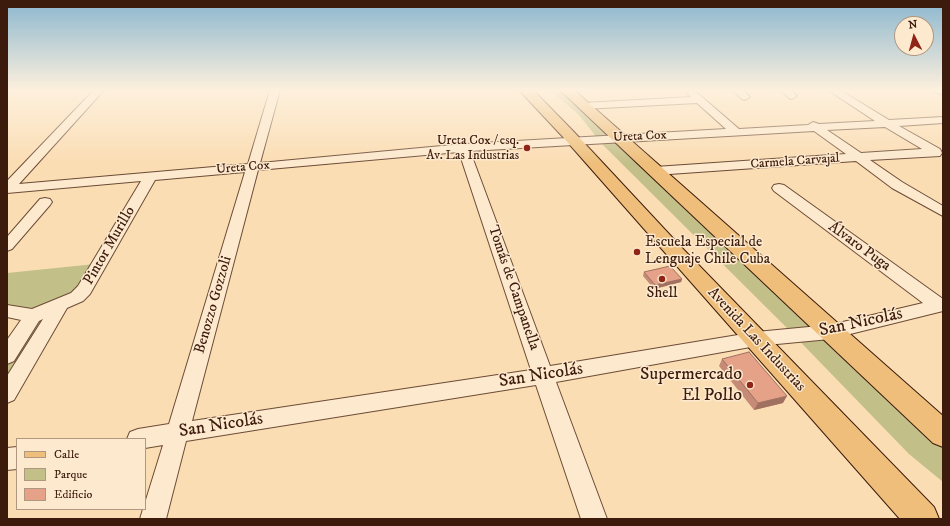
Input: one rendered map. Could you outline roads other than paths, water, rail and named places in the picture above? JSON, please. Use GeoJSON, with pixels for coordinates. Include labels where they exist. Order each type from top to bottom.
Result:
{"type":"FeatureCollection","features":[{"type":"Feature","properties":{"kind":"main road","name":"Avenida Las Industrias"},"geometry":{"type":"LineString","coordinates":[[549,115],[922,519]]}},
{"type":"Feature","properties":{"kind":"main road"},"geometry":{"type":"LineString","coordinates":[[593,115],[943,434]]}},
{"type":"Feature","properties":{"kind":"street"},"geometry":{"type":"LineString","coordinates":[[7,189],[77,115]]}},
{"type":"Feature","properties":{"kind":"street","name":"Benozzo Gozzoli"},"geometry":{"type":"LineString","coordinates":[[153,519],[268,115]]}},
{"type":"Feature","properties":{"kind":"street"},"geometry":{"type":"LineString","coordinates":[[715,115],[736,132]]}},
{"type":"Feature","properties":{"kind":"street","name":"Ureta Cox"},"geometry":{"type":"LineString","coordinates":[[7,189],[726,124],[899,115]]}},
{"type":"Feature","properties":{"kind":"street"},"geometry":{"type":"LineString","coordinates":[[874,116],[939,155]]}},
{"type":"Feature","properties":{"kind":"street"},"geometry":{"type":"LineString","coordinates":[[805,120],[897,185],[943,212]]}},
{"type":"Feature","properties":{"kind":"street","name":"Ureta Cox"},"geometry":{"type":"LineString","coordinates":[[616,134],[736,132],[943,120]]}},
{"type":"Feature","properties":{"kind":"street","name":"Tomás de Campanella"},"geometry":{"type":"LineString","coordinates":[[472,147],[544,376],[594,519]]}},
{"type":"Feature","properties":{"kind":"street","name":"Carmela Carvajal"},"geometry":{"type":"LineString","coordinates":[[655,171],[859,158],[939,155]]}},
{"type":"Feature","properties":{"kind":"street","name":"Pintor Murillo"},"geometry":{"type":"LineString","coordinates":[[33,316],[77,297],[84,290],[150,177]]}},
{"type":"Feature","properties":{"kind":"street","name":"Álvaro Puga"},"geometry":{"type":"LineString","coordinates":[[779,188],[941,305]]}},
{"type":"Feature","properties":{"kind":"street"},"geometry":{"type":"LineString","coordinates":[[7,234],[39,203],[7,246]]}},
{"type":"Feature","properties":{"kind":"street"},"geometry":{"type":"LineString","coordinates":[[7,394],[60,304]]}},
{"type":"Feature","properties":{"kind":"street","name":"San Nicolás"},"geometry":{"type":"LineString","coordinates":[[145,438],[544,376],[756,340],[830,332],[941,305]]}},
{"type":"Feature","properties":{"kind":"street"},"geometry":{"type":"LineString","coordinates":[[7,311],[33,316],[7,356]]}},
{"type":"Feature","properties":{"kind":"place","name":"Ureta Cox / esq. Av. Las Industrias"},"geometry":{"type":"Point","coordinates":[527,148]}},
{"type":"Feature","properties":{"kind":"place","name":"Escuela Especial de Lenguaje Chile Cuba"},"geometry":{"type":"Point","coordinates":[637,252]}},
{"type":"Feature","properties":{"kind":"place","name":"Shell"},"geometry":{"type":"Point","coordinates":[662,279]}},
{"type":"Feature","properties":{"kind":"place","name":"Supermercado El Pollo"},"geometry":{"type":"Point","coordinates":[750,385]}}]}
